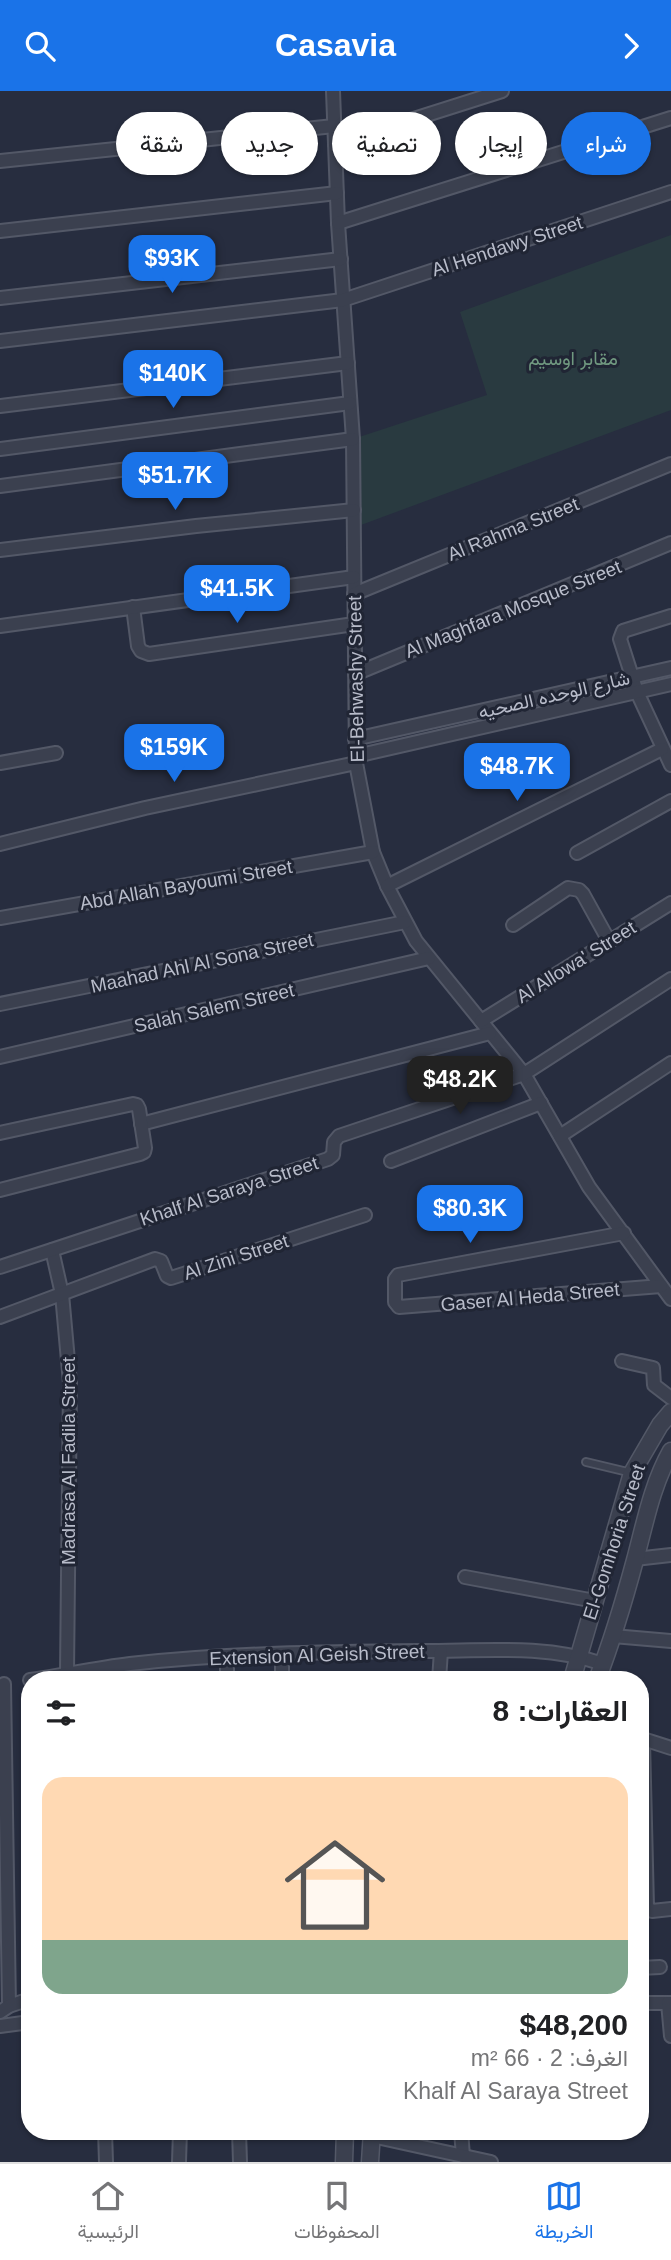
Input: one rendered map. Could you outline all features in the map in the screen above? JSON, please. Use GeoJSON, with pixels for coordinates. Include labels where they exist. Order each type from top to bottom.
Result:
{"type":"FeatureCollection","features":[{"type":"Feature","properties":{"kind":"street","name":"El-Behwashy Street"},"geometry":{"type":"LineString","coordinates":[[333,91],[334,112]]}},
{"type":"Feature","properties":{"kind":"street"},"geometry":{"type":"LineString","coordinates":[[435,112],[502,91]]}},
{"type":"Feature","properties":{"kind":"street"},"geometry":{"type":"LineString","coordinates":[[338,223],[671,118]]}},
{"type":"Feature","properties":{"kind":"street"},"geometry":{"type":"LineString","coordinates":[[0,161],[332,127]]}},
{"type":"Feature","properties":{"kind":"street","name":"El-Behwashy Street"},"geometry":{"type":"LineString","coordinates":[[336,175],[353,439],[356,760],[373,852],[405,922],[429,958],[524,1074],[589,1187],[666,1282],[671,1299]]}},
{"type":"Feature","properties":{"kind":"street","name":"Al Hendawy Street"},"geometry":{"type":"LineString","coordinates":[[0,341],[343,300],[671,192]]}},
{"type":"Feature","properties":{"kind":"street"},"geometry":{"type":"LineString","coordinates":[[0,231],[337,193]]}},
{"type":"Feature","properties":{"kind":"street"},"geometry":{"type":"LineString","coordinates":[[0,298],[341,259]]}},
{"type":"Feature","properties":{"kind":"street"},"geometry":{"type":"LineString","coordinates":[[0,406],[348,363]]}},
{"type":"Feature","properties":{"kind":"street"},"geometry":{"type":"LineString","coordinates":[[0,449],[350,403]]}},
{"type":"Feature","properties":{"kind":"street"},"geometry":{"type":"LineString","coordinates":[[0,486],[353,439]]}},
{"type":"Feature","properties":{"kind":"street","name":"Al Rahma Street"},"geometry":{"type":"LineString","coordinates":[[354,594],[671,464]]}},
{"type":"Feature","properties":{"kind":"street"},"geometry":{"type":"LineString","coordinates":[[0,550],[354,510]]}},
{"type":"Feature","properties":{"kind":"street","name":"Al Maghfara Mosque Street"},"geometry":{"type":"LineString","coordinates":[[355,674],[671,543]]}},
{"type":"Feature","properties":{"kind":"street"},"geometry":{"type":"LineString","coordinates":[[0,626],[354,577]]}},
{"type":"Feature","properties":{"kind":"street"},"geometry":{"type":"LineString","coordinates":[[133,607],[138,646],[141,651],[149,654],[354,624]]}},
{"type":"Feature","properties":{"kind":"street"},"geometry":{"type":"LineString","coordinates":[[671,616],[624,631],[620,639],[637,692],[671,765]]}},
{"type":"Feature","properties":{"kind":"street","name":"شارع الوحده الصحيه"},"geometry":{"type":"LineString","coordinates":[[355,739],[671,668]]}},
{"type":"Feature","properties":{"kind":"street","name":"شارع الوحده الصحيه"},"geometry":{"type":"LineString","coordinates":[[0,843],[671,684]]}},
{"type":"Feature","properties":{"kind":"street"},"geometry":{"type":"LineString","coordinates":[[387,886],[662,749]]}},
{"type":"Feature","properties":{"kind":"street"},"geometry":{"type":"LineString","coordinates":[[0,763],[55,753]]}},
{"type":"Feature","properties":{"kind":"street"},"geometry":{"type":"LineString","coordinates":[[577,853],[671,801]]}},
{"type":"Feature","properties":{"kind":"street","name":"Abd Allah Bayoumi Street"},"geometry":{"type":"LineString","coordinates":[[0,919],[373,852]]}},
{"type":"Feature","properties":{"kind":"street"},"geometry":{"type":"LineString","coordinates":[[513,925],[568,888],[573,888],[583,894],[610,941]]}},
{"type":"Feature","properties":{"kind":"street","name":"Al Allowa' Street"},"geometry":{"type":"LineString","coordinates":[[481,1021],[671,903]]}},
{"type":"Feature","properties":{"kind":"street","name":"Maahad Ahl Al Sona Street"},"geometry":{"type":"LineString","coordinates":[[0,1004],[405,922]]}},
{"type":"Feature","properties":{"kind":"street","name":"Salah Salem Street"},"geometry":{"type":"LineString","coordinates":[[0,1057],[429,958]]}},
{"type":"Feature","properties":{"kind":"street","name":"Khalf Al Saraya Street"},"geometry":{"type":"LineString","coordinates":[[0,1267],[328,1159],[333,1154],[334,1142],[339,1136],[524,1074],[671,979]]}},
{"type":"Feature","properties":{"kind":"street"},"geometry":{"type":"LineString","coordinates":[[141,1124],[490,1033]]}},
{"type":"Feature","properties":{"kind":"street"},"geometry":{"type":"LineString","coordinates":[[560,1136],[671,1063]]}},
{"type":"Feature","properties":{"kind":"street"},"geometry":{"type":"LineString","coordinates":[[391,1161],[541,1103]]}},
{"type":"Feature","properties":{"kind":"street"},"geometry":{"type":"LineString","coordinates":[[0,1133],[132,1104],[139,1109],[145,1148],[140,1154],[0,1190]]}},
{"type":"Feature","properties":{"kind":"street","name":"Al Zini Street"},"geometry":{"type":"LineString","coordinates":[[0,1317],[155,1259],[160,1261],[167,1276],[171,1278],[365,1215]]}},
{"type":"Feature","properties":{"kind":"street","name":"Gaser Al Heda Street"},"geometry":{"type":"LineString","coordinates":[[624,1233],[398,1275],[395,1279],[394,1302],[399,1307],[666,1282]]}},
{"type":"Feature","properties":{"kind":"street","name":"Madrasa Al Fadila Street"},"geometry":{"type":"LineString","coordinates":[[52,1249],[62,1294],[70,1383],[67,1671]]}},
{"type":"Feature","properties":{"kind":"street"},"geometry":{"type":"LineString","coordinates":[[622,1360],[653,1368],[654,1385],[671,1398]]}},
{"type":"Feature","properties":{"kind":"street","name":"El-Gomhoria Street"},"geometry":{"type":"LineString","coordinates":[[574,1671],[632,1473],[649,1442],[671,1412]]}},
{"type":"Feature","properties":{"kind":"street","name":"El-Gomhoria Street"},"geometry":{"type":"LineString","coordinates":[[600,1671],[613,1636],[649,1502],[660,1471],[671,1451]]}},
{"type":"Feature","properties":{"kind":"street"},"geometry":{"type":"LineString","coordinates":[[635,1559],[671,1555]]}},
{"type":"Feature","properties":{"kind":"street"},"geometry":{"type":"LineString","coordinates":[[465,1577],[595,1601]]}},
{"type":"Feature","properties":{"kind":"street"},"geometry":{"type":"LineString","coordinates":[[613,1636],[671,1641]]}},
{"type":"Feature","properties":{"kind":"street","name":"Extension Al Geish Street"},"geometry":{"type":"LineString","coordinates":[[118,1671],[183,1659],[282,1654],[529,1650],[578,1656],[599,1671]]}},
{"type":"Feature","properties":{"kind":"street"},"geometry":{"type":"LineString","coordinates":[[440,1671],[441,1651]]}},
{"type":"Feature","properties":{"kind":"street"},"geometry":{"type":"LineString","coordinates":[[282,1654],[282,1671]]}},
{"type":"Feature","properties":{"kind":"street"},"geometry":{"type":"LineString","coordinates":[[227,1657],[227,1671]]}},
{"type":"Feature","properties":{"kind":"street","name":"Extension Al Geish Street"},"geometry":{"type":"LineString","coordinates":[[2,1684],[21,1682]]}},
{"type":"Feature","properties":{"kind":"street"},"geometry":{"type":"LineString","coordinates":[[2,1684],[5,2009]]}},
{"type":"Feature","properties":{"kind":"street"},"geometry":{"type":"LineString","coordinates":[[649,1741],[671,1748]]}},
{"type":"Feature","properties":{"kind":"street"},"geometry":{"type":"LineString","coordinates":[[649,1908],[671,1909]]}},
{"type":"Feature","properties":{"kind":"street"},"geometry":{"type":"LineString","coordinates":[[649,1968],[660,1967]]}},
{"type":"Feature","properties":{"kind":"street"},"geometry":{"type":"LineString","coordinates":[[649,2003],[670,2003],[671,2036]]}},
{"type":"Feature","properties":{"kind":"street"},"geometry":{"type":"LineString","coordinates":[[0,2026],[21,2023]]}},
{"type":"Feature","properties":{"kind":"street"},"geometry":{"type":"LineString","coordinates":[[105,2140],[106,2162]]}},
{"type":"Feature","properties":{"kind":"street"},"geometry":{"type":"LineString","coordinates":[[180,2140],[180,2162]]}},
{"type":"Feature","properties":{"kind":"street"},"geometry":{"type":"LineString","coordinates":[[239,2140],[240,2162]]}},
{"type":"Feature","properties":{"kind":"street"},"geometry":{"type":"LineString","coordinates":[[344,2162],[345,2140]]}},
{"type":"Feature","properties":{"kind":"street"},"geometry":{"type":"LineString","coordinates":[[370,2162],[372,2140]]}},
{"type":"Feature","properties":{"kind":"street"},"geometry":{"type":"LineString","coordinates":[[397,2140],[489,2162]]}},
{"type":"Feature","properties":{"kind":"street"},"geometry":{"type":"LineString","coordinates":[[462,2140],[463,2156]]}},
{"type":"Feature","properties":{"kind":"lane"},"geometry":{"type":"LineString","coordinates":[[586,1462],[632,1473]]}},
{"type":"Feature","properties":{"kind":"green space","name":"مقابر اوسيم"},"geometry":{"type":"Polygon","coordinates":[[[671,235],[671,410],[361,525],[353,439],[487,395],[460,312],[671,235]]]}}]}
